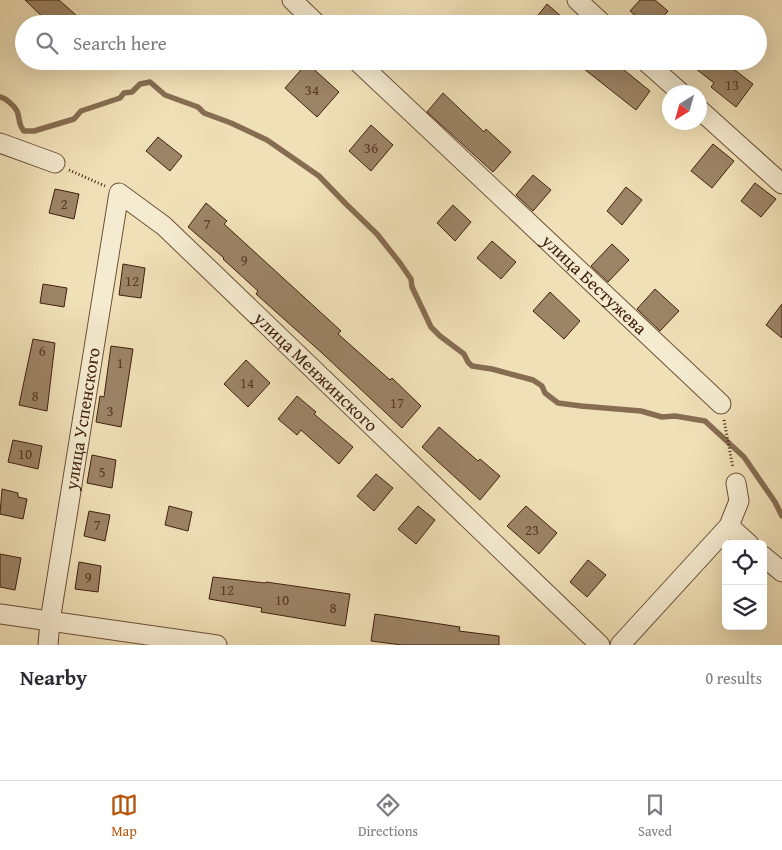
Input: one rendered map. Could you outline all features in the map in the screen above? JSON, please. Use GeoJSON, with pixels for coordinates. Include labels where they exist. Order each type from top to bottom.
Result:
{"type":"FeatureCollection","features":[{"type":"Feature","properties":{"kind":"street"},"geometry":{"type":"LineString","coordinates":[[292,0],[308,15]]}},
{"type":"Feature","properties":{"kind":"street"},"geometry":{"type":"LineString","coordinates":[[577,0],[593,15]]}},
{"type":"Feature","properties":{"kind":"street","name":"улица Бестужева"},"geometry":{"type":"LineString","coordinates":[[367,70],[721,404]]}},
{"type":"Feature","properties":{"kind":"street"},"geometry":{"type":"LineString","coordinates":[[655,70],[672,85]]}},
{"type":"Feature","properties":{"kind":"street"},"geometry":{"type":"LineString","coordinates":[[707,116],[782,184]]}},
{"type":"Feature","properties":{"kind":"street"},"geometry":{"type":"LineString","coordinates":[[0,142],[55,163]]}},
{"type":"Feature","properties":{"kind":"street","name":"улица Успенского"},"geometry":{"type":"LineString","coordinates":[[48,645],[50,621],[119,193]]}},
{"type":"Feature","properties":{"kind":"street","name":"улица Менжинского"},"geometry":{"type":"LineString","coordinates":[[119,193],[164,226],[600,645]]}},
{"type":"Feature","properties":{"kind":"street"},"geometry":{"type":"LineString","coordinates":[[620,645],[729,526],[739,501],[736,483]]}},
{"type":"Feature","properties":{"kind":"street"},"geometry":{"type":"LineString","coordinates":[[729,526],[745,540]]}},
{"type":"Feature","properties":{"kind":"street"},"geometry":{"type":"LineString","coordinates":[[767,559],[782,572]]}},
{"type":"Feature","properties":{"kind":"street"},"geometry":{"type":"LineString","coordinates":[[0,614],[217,645]]}},
{"type":"Feature","properties":{"kind":"path"},"geometry":{"type":"LineString","coordinates":[[55,163],[119,193]]}},
{"type":"Feature","properties":{"kind":"path"},"geometry":{"type":"LineString","coordinates":[[721,404],[736,483]]}},
{"type":"Feature","properties":{"kind":"building"},"geometry":{"type":"Polygon","coordinates":[[[25,0],[59,0],[76,15],[41,15],[25,0]]]}},
{"type":"Feature","properties":{"kind":"building"},"geometry":{"type":"Polygon","coordinates":[[[640,0],[655,0],[668,11],[665,15],[635,15],[630,11],[640,0]]]}},
{"type":"Feature","properties":{"kind":"building"},"geometry":{"type":"Polygon","coordinates":[[[547,4],[560,15],[538,15],[547,4]]]}},
{"type":"Feature","properties":{"kind":"building"},"geometry":{"type":"Polygon","coordinates":[[[301,70],[315,70],[339,92],[317,117],[285,88],[301,70]]]}},
{"type":"Feature","properties":{"kind":"building"},"geometry":{"type":"Polygon","coordinates":[[[585,70],[624,70],[650,91],[636,110],[585,70]]]}},
{"type":"Feature","properties":{"kind":"building"},"geometry":{"type":"Polygon","coordinates":[[[697,70],[735,70],[753,84],[736,107],[711,87],[714,83],[697,70]]]}},
{"type":"Feature","properties":{"kind":"building"},"geometry":{"type":"Polygon","coordinates":[[[443,93],[484,132],[486,129],[511,152],[493,172],[427,112],[443,93]]]}},
{"type":"Feature","properties":{"kind":"building"},"geometry":{"type":"Polygon","coordinates":[[[371,125],[393,145],[371,171],[349,151],[371,125]]]}},
{"type":"Feature","properties":{"kind":"building"},"geometry":{"type":"Polygon","coordinates":[[[158,137],[182,156],[170,171],[146,151],[158,137]]]}},
{"type":"Feature","properties":{"kind":"building"},"geometry":{"type":"Polygon","coordinates":[[[713,144],[734,161],[712,188],[691,171],[713,144]]]}},
{"type":"Feature","properties":{"kind":"building"},"geometry":{"type":"Polygon","coordinates":[[[533,175],[551,190],[533,211],[516,195],[533,175]]]}},
{"type":"Feature","properties":{"kind":"building"},"geometry":{"type":"Polygon","coordinates":[[[755,183],[776,199],[761,217],[741,201],[755,183]]]}},
{"type":"Feature","properties":{"kind":"building"},"geometry":{"type":"Polygon","coordinates":[[[626,187],[642,200],[622,225],[607,211],[626,187]]]}},
{"type":"Feature","properties":{"kind":"building"},"geometry":{"type":"Polygon","coordinates":[[[55,189],[79,194],[74,219],[49,213],[55,189]]]}},
{"type":"Feature","properties":{"kind":"building"},"geometry":{"type":"Polygon","coordinates":[[[206,203],[227,221],[224,224],[341,331],[338,334],[390,380],[392,378],[421,406],[402,428],[256,294],[258,291],[188,227],[206,203]]]}},
{"type":"Feature","properties":{"kind":"building"},"geometry":{"type":"Polygon","coordinates":[[[453,205],[471,222],[455,241],[437,223],[453,205]]]}},
{"type":"Feature","properties":{"kind":"building"},"geometry":{"type":"Polygon","coordinates":[[[492,241],[516,262],[501,279],[477,258],[492,241]]]}},
{"type":"Feature","properties":{"kind":"building"},"geometry":{"type":"Polygon","coordinates":[[[612,244],[629,260],[608,282],[591,266],[612,244]]]}},
{"type":"Feature","properties":{"kind":"building"},"geometry":{"type":"Polygon","coordinates":[[[123,264],[145,268],[141,298],[119,295],[123,264]]]}},
{"type":"Feature","properties":{"kind":"building"},"geometry":{"type":"Polygon","coordinates":[[[43,284],[67,288],[64,307],[40,303],[43,284]]]}},
{"type":"Feature","properties":{"kind":"building"},"geometry":{"type":"Polygon","coordinates":[[[655,289],[679,311],[660,331],[637,309],[655,289]]]}},
{"type":"Feature","properties":{"kind":"building"},"geometry":{"type":"Polygon","coordinates":[[[550,292],[580,321],[564,339],[533,311],[550,292]]]}},
{"type":"Feature","properties":{"kind":"building"},"geometry":{"type":"Polygon","coordinates":[[[782,304],[782,338],[766,325],[782,304]]]}},
{"type":"Feature","properties":{"kind":"building"},"geometry":{"type":"Polygon","coordinates":[[[33,339],[55,343],[47,411],[19,405],[33,339]]]}},
{"type":"Feature","properties":{"kind":"building"},"geometry":{"type":"Polygon","coordinates":[[[111,346],[133,349],[121,427],[96,422],[100,396],[104,397],[111,346]]]}},
{"type":"Feature","properties":{"kind":"building"},"geometry":{"type":"Polygon","coordinates":[[[246,360],[270,383],[248,407],[224,384],[246,360]]]}},
{"type":"Feature","properties":{"kind":"building"},"geometry":{"type":"Polygon","coordinates":[[[297,396],[316,412],[314,414],[353,447],[339,464],[301,430],[297,435],[278,419],[297,396]]]}},
{"type":"Feature","properties":{"kind":"building"},"geometry":{"type":"Polygon","coordinates":[[[439,427],[478,461],[480,459],[500,476],[480,500],[422,447],[439,427]]]}},
{"type":"Feature","properties":{"kind":"building"},"geometry":{"type":"Polygon","coordinates":[[[13,440],[42,446],[38,469],[8,462],[13,440]]]}},
{"type":"Feature","properties":{"kind":"building"},"geometry":{"type":"Polygon","coordinates":[[[92,455],[116,460],[112,488],[87,483],[92,455]]]}},
{"type":"Feature","properties":{"kind":"building"},"geometry":{"type":"Polygon","coordinates":[[[376,474],[393,488],[374,511],[357,496],[376,474]]]}},
{"type":"Feature","properties":{"kind":"building"},"geometry":{"type":"Polygon","coordinates":[[[2,489],[18,493],[18,497],[27,499],[23,519],[0,514],[2,489]]]}},
{"type":"Feature","properties":{"kind":"building"},"geometry":{"type":"Polygon","coordinates":[[[169,506],[192,512],[188,531],[165,525],[169,506]]]}},
{"type":"Feature","properties":{"kind":"building"},"geometry":{"type":"Polygon","coordinates":[[[418,506],[435,520],[416,544],[398,529],[418,506]]]}},
{"type":"Feature","properties":{"kind":"building"},"geometry":{"type":"Polygon","coordinates":[[[526,506],[557,533],[539,554],[507,526],[526,506]]]}},
{"type":"Feature","properties":{"kind":"building"},"geometry":{"type":"Polygon","coordinates":[[[89,511],[110,515],[105,541],[84,536],[89,511]]]}},
{"type":"Feature","properties":{"kind":"building"},"geometry":{"type":"Polygon","coordinates":[[[0,554],[21,558],[15,590],[0,587],[0,554]]]}},
{"type":"Feature","properties":{"kind":"building"},"geometry":{"type":"Polygon","coordinates":[[[588,560],[606,575],[587,597],[570,582],[588,560]]]}},
{"type":"Feature","properties":{"kind":"building"},"geometry":{"type":"Polygon","coordinates":[[[79,562],[101,566],[98,592],[75,589],[79,562]]]}},
{"type":"Feature","properties":{"kind":"building"},"geometry":{"type":"Polygon","coordinates":[[[213,577],[266,582],[350,594],[345,626],[261,612],[262,608],[209,599],[213,577]]]}},
{"type":"Feature","properties":{"kind":"building"},"geometry":{"type":"Polygon","coordinates":[[[375,614],[460,627],[459,631],[499,636],[499,645],[402,645],[371,641],[375,614]]]}},
{"type":"Feature","properties":{"kind":"waterway"},"geometry":{"type":"LineString","coordinates":[[0,97],[16,109],[24,131],[34,131],[74,119],[81,111],[120,98],[124,93],[132,92],[140,84],[150,82],[165,95],[198,107],[204,113],[267,140],[319,176],[377,234],[411,279],[412,287],[431,327],[464,354],[472,366],[492,369],[533,380],[542,386],[545,393],[558,403],[641,411],[662,417],[675,416],[705,421],[744,457],[775,502],[782,516]]}}]}
